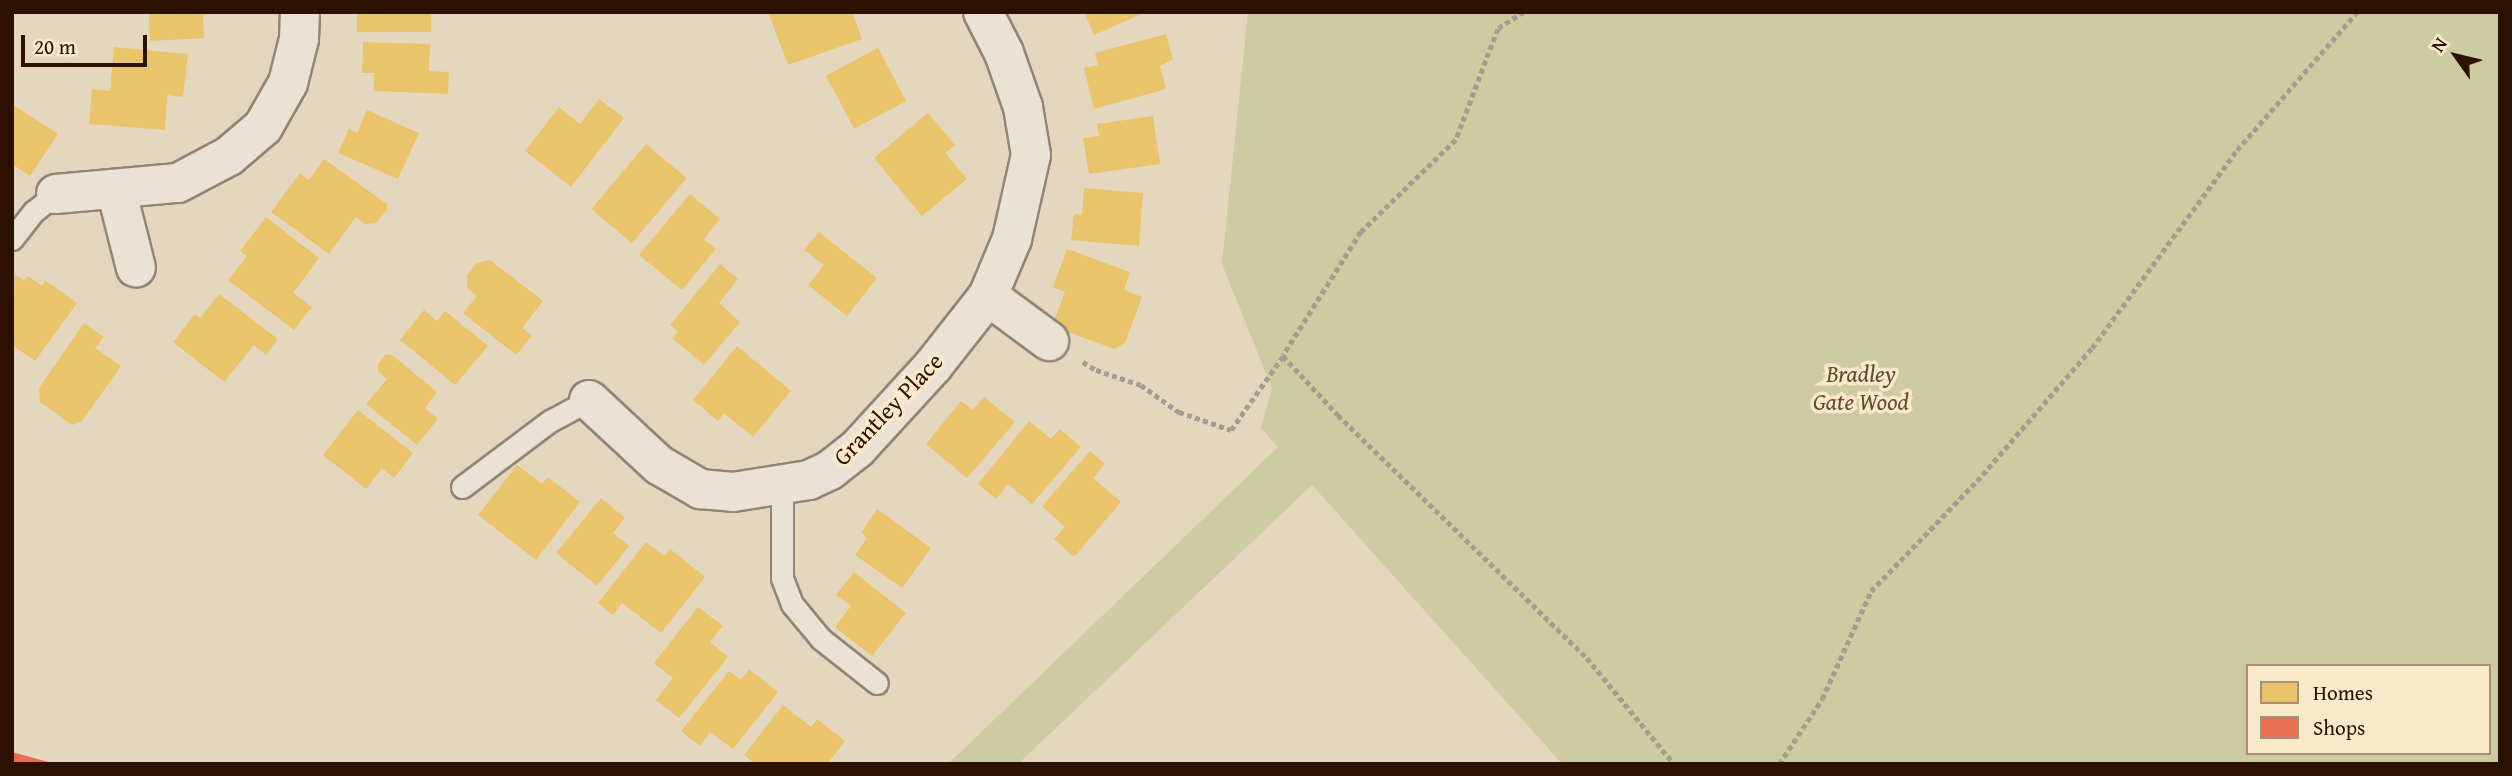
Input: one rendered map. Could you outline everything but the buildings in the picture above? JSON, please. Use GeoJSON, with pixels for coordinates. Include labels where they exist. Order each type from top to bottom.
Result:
{"type":"FeatureCollection","features":[{"type":"Feature","properties":{"kind":"street"},"geometry":{"type":"LineString","coordinates":[[56,194],[178,183],[229,156],[263,127],[288,83],[299,39],[300,12]]}},
{"type":"Feature","properties":{"kind":"street","name":"Grantley Place"},"geometry":{"type":"LineString","coordinates":[[589,400],[659,465],[700,489],[733,492],[809,480],[830,470],[857,449],[933,366],[988,296],[1012,239],[1031,155],[1023,107],[1004,53],[983,12]]}},
{"type":"Feature","properties":{"kind":"street"},"geometry":{"type":"LineString","coordinates":[[116,190],[136,268]]}},
{"type":"Feature","properties":{"kind":"street"},"geometry":{"type":"LineString","coordinates":[[988,296],[1049,341]]}},
{"type":"Feature","properties":{"kind":"lane"},"geometry":{"type":"LineString","coordinates":[[12,239],[33,212],[56,194]]}},
{"type":"Feature","properties":{"kind":"lane"},"geometry":{"type":"LineString","coordinates":[[462,487],[550,421],[589,400]]}},
{"type":"Feature","properties":{"kind":"lane"},"geometry":{"type":"LineString","coordinates":[[782,485],[782,578],[792,604],[821,639],[877,683]]}},
{"type":"Feature","properties":{"kind":"path"},"geometry":{"type":"LineString","coordinates":[[1049,341],[1096,370],[1141,385],[1179,412],[1231,430],[1283,356],[1361,232],[1457,140],[1498,29],[1524,12]]}},
{"type":"Feature","properties":{"kind":"path"},"geometry":{"type":"LineString","coordinates":[[1779,764],[1822,699],[1871,591],[1976,481],[2092,348],[2237,150],[2357,12]]}},
{"type":"Feature","properties":{"kind":"path"},"geometry":{"type":"LineString","coordinates":[[1283,356],[1338,415],[1587,658],[1674,764]]}},
{"type":"Feature","properties":{"kind":"green space","name":"Bradley Gate Wood"},"geometry":{"type":"Polygon","coordinates":[[[1248,12],[2500,12],[2500,764],[1562,764],[1312,485],[1018,764],[948,764],[1278,447],[1261,428],[1272,388],[1222,264],[1248,12]]]}}]}
